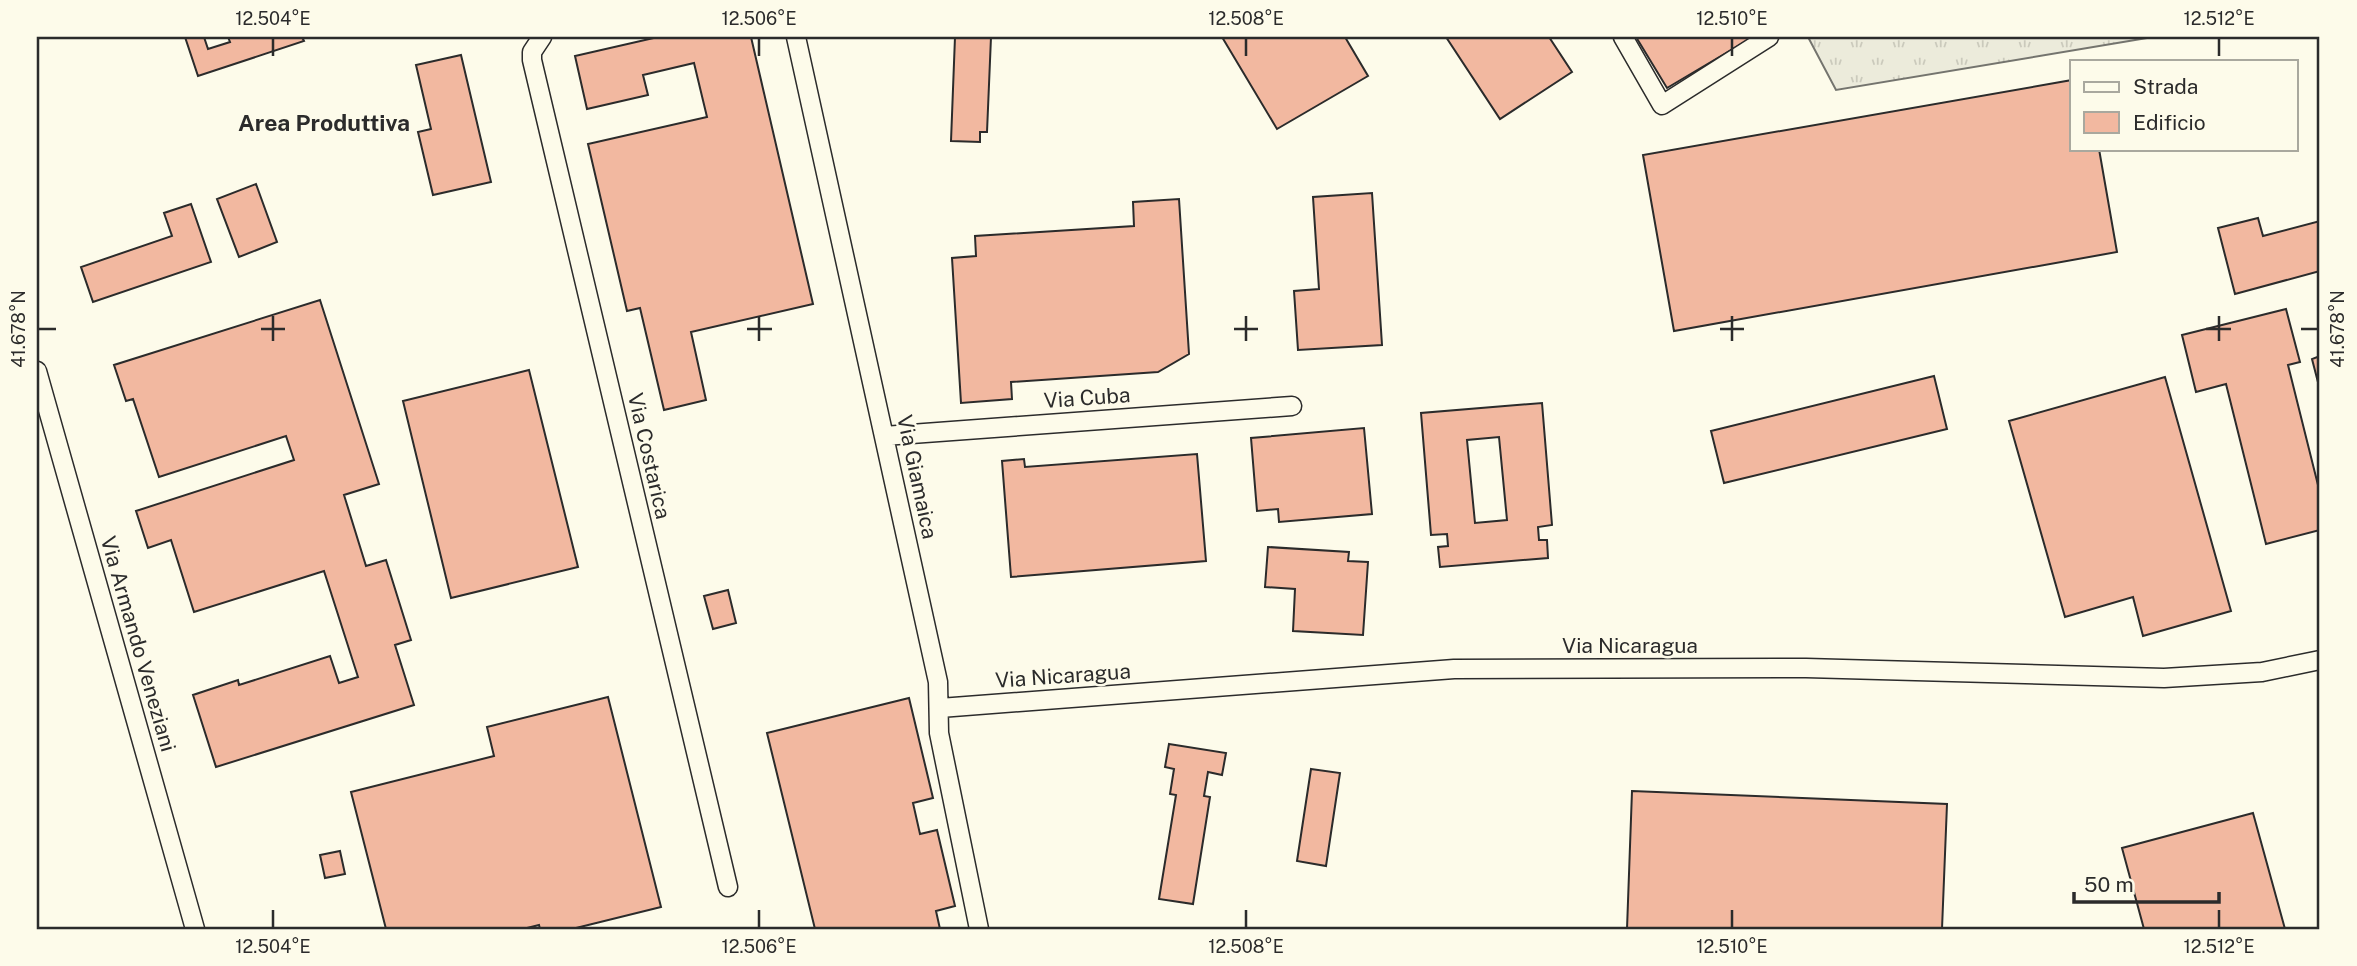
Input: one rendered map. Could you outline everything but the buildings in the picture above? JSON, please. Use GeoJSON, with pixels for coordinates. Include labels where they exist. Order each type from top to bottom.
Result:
{"type":"FeatureCollection","features":[{"type":"Feature","properties":{"kind":"street","name":"Via Costarica"},"geometry":{"type":"LineString","coordinates":[[542,37],[532,52],[533,65],[728,887]]}},
{"type":"Feature","properties":{"kind":"street","name":"Via Giamaica"},"geometry":{"type":"LineString","coordinates":[[796,37],[938,682],[939,733],[979,929]]}},
{"type":"Feature","properties":{"kind":"street"},"geometry":{"type":"LineString","coordinates":[[1623,37],[1662,105],[1769,37]]}},
{"type":"Feature","properties":{"kind":"street","name":"Via Armando Veneziani"},"geometry":{"type":"LineString","coordinates":[[37,371],[195,929]]}},
{"type":"Feature","properties":{"kind":"street","name":"Via Cuba"},"geometry":{"type":"LineString","coordinates":[[884,436],[1292,406]]}},
{"type":"Feature","properties":{"kind":"street","name":"Via Nicaragua"},"geometry":{"type":"LineString","coordinates":[[940,708],[1454,669],[1806,668],[2164,678],[2262,672],[2320,660]]}},
{"type":"Feature","properties":{"kind":"green space"},"geometry":{"type":"Polygon","coordinates":[[[1808,37],[2153,37],[1836,90],[1808,37]]]}},
{"type":"Feature","properties":{"kind":"district","name":"Area Produttiva"},"geometry":{"type":"Point","coordinates":[324,123]}}]}
